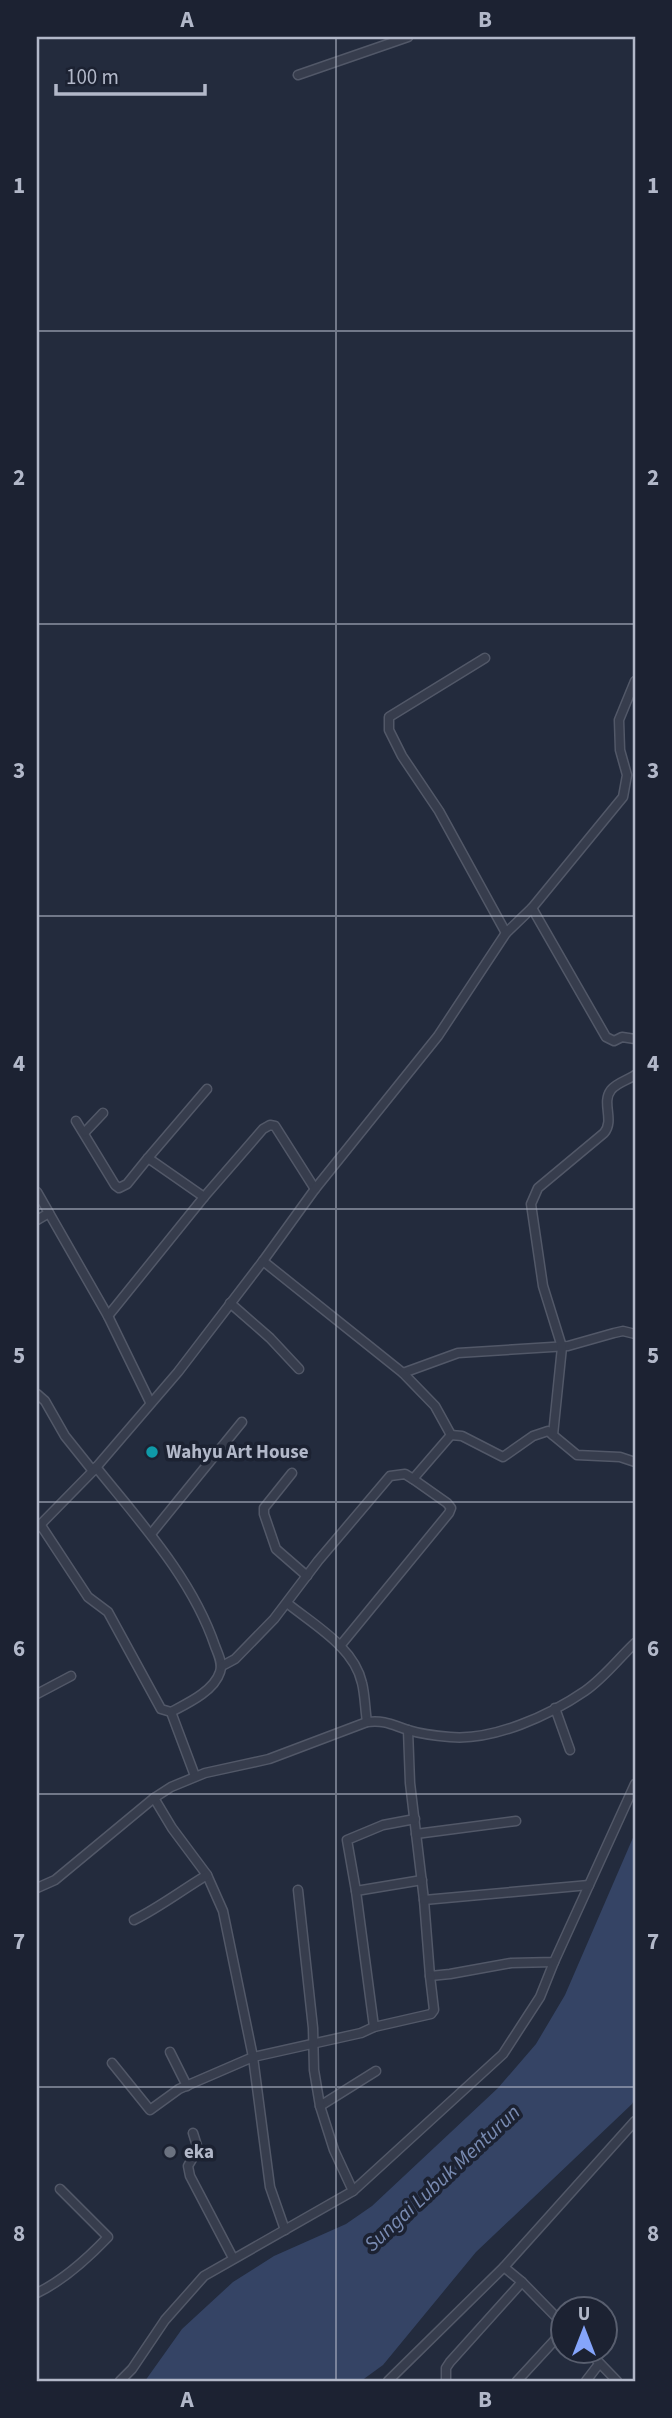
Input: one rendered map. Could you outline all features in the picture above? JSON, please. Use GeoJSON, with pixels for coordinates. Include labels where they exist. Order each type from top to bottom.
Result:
{"type":"FeatureCollection","features":[{"type":"Feature","properties":{"kind":"street"},"geometry":{"type":"LineString","coordinates":[[298,75],[408,37]]}},
{"type":"Feature","properties":{"kind":"street"},"geometry":{"type":"LineString","coordinates":[[485,659],[389,717],[388,724],[402,756],[439,811],[506,933]]}},
{"type":"Feature","properties":{"kind":"street"},"geometry":{"type":"LineString","coordinates":[[340,1646],[451,1508],[405,1474],[390,1476],[287,1603],[235,1659],[222,1666],[214,1683],[195,1699],[171,1712],[165,1712],[159,1707],[108,1612],[88,1597],[39,1526],[94,1469],[178,1372],[315,1189],[438,1036],[506,933],[532,908],[623,797],[627,775],[620,750],[619,720],[633,695],[635,681]]}},
{"type":"Feature","properties":{"kind":"street"},"geometry":{"type":"LineString","coordinates":[[532,908],[607,1037],[614,1041],[622,1037],[635,1039]]}},
{"type":"Feature","properties":{"kind":"street"},"geometry":{"type":"LineString","coordinates":[[553,1435],[562,1347],[543,1286],[531,1204],[538,1188],[604,1133],[610,1121],[608,1098],[611,1090],[635,1075]]}},
{"type":"Feature","properties":{"kind":"street"},"geometry":{"type":"LineString","coordinates":[[76,1121],[119,1188],[127,1184],[207,1089]]}},
{"type":"Feature","properties":{"kind":"street"},"geometry":{"type":"LineString","coordinates":[[85,1132],[103,1113]]}},
{"type":"Feature","properties":{"kind":"street"},"geometry":{"type":"LineString","coordinates":[[108,1315],[263,1129],[270,1125],[275,1126],[315,1189]]}},
{"type":"Feature","properties":{"kind":"street"},"geometry":{"type":"LineString","coordinates":[[148,1158],[204,1198]]}},
{"type":"Feature","properties":{"kind":"street"},"geometry":{"type":"LineString","coordinates":[[37,1192],[108,1315],[150,1402]]}},
{"type":"Feature","properties":{"kind":"street"},"geometry":{"type":"LineString","coordinates":[[37,1220],[49,1213]]}},
{"type":"Feature","properties":{"kind":"street"},"geometry":{"type":"LineString","coordinates":[[263,1261],[403,1373],[435,1406],[450,1435]]}},
{"type":"Feature","properties":{"kind":"street"},"geometry":{"type":"LineString","coordinates":[[230,1303],[270,1338],[299,1369]]}},
{"type":"Feature","properties":{"kind":"street"},"geometry":{"type":"LineString","coordinates":[[403,1373],[458,1353],[562,1347],[614,1333],[635,1334]]}},
{"type":"Feature","properties":{"kind":"street"},"geometry":{"type":"LineString","coordinates":[[37,1394],[45,1401],[65,1436],[151,1535],[195,1602],[212,1635],[222,1666]]}},
{"type":"Feature","properties":{"kind":"street"},"geometry":{"type":"LineString","coordinates":[[151,1535],[242,1422]]}},
{"type":"Feature","properties":{"kind":"street"},"geometry":{"type":"LineString","coordinates":[[450,1435],[462,1436],[500,1457],[548,1431],[576,1455],[607,1456],[635,1462]]}},
{"type":"Feature","properties":{"kind":"street"},"geometry":{"type":"LineString","coordinates":[[413,1479],[450,1435]]}},
{"type":"Feature","properties":{"kind":"street"},"geometry":{"type":"LineString","coordinates":[[292,1473],[264,1507],[264,1514],[276,1549],[307,1576]]}},
{"type":"Feature","properties":{"kind":"street"},"geometry":{"type":"LineString","coordinates":[[287,1603],[340,1646],[359,1673],[367,1722]]}},
{"type":"Feature","properties":{"kind":"street"},"geometry":{"type":"LineString","coordinates":[[37,1888],[55,1880],[154,1798],[195,1776],[269,1759],[367,1722],[395,1723],[408,1730],[451,1737],[481,1736],[509,1729],[586,1690],[635,1643]]}},
{"type":"Feature","properties":{"kind":"street"},"geometry":{"type":"LineString","coordinates":[[37,1694],[71,1676]]}},
{"type":"Feature","properties":{"kind":"street"},"geometry":{"type":"LineString","coordinates":[[555,1707],[570,1750]]}},
{"type":"Feature","properties":{"kind":"street"},"geometry":{"type":"LineString","coordinates":[[171,1712],[195,1776]]}},
{"type":"Feature","properties":{"kind":"street"},"geometry":{"type":"LineString","coordinates":[[112,2063],[150,2109],[187,2086],[253,2057],[431,2014],[434,2010],[410,1783],[408,1730]]}},
{"type":"Feature","properties":{"kind":"street"},"geometry":{"type":"LineString","coordinates":[[120,2381],[132,2369],[165,2320],[204,2276],[353,2192],[503,2054],[540,1997],[635,1784]]}},
{"type":"Feature","properties":{"kind":"street"},"geometry":{"type":"LineString","coordinates":[[154,1798],[172,1828],[207,1875],[223,1912],[253,2057],[270,2187],[285,2230]]}},
{"type":"Feature","properties":{"kind":"street"},"geometry":{"type":"LineString","coordinates":[[374,2027],[347,1840],[383,1825],[415,1819]]}},
{"type":"Feature","properties":{"kind":"street"},"geometry":{"type":"LineString","coordinates":[[416,1834],[516,1821]]}},
{"type":"Feature","properties":{"kind":"street"},"geometry":{"type":"LineString","coordinates":[[134,1920],[163,1906],[207,1875]]}},
{"type":"Feature","properties":{"kind":"street"},"geometry":{"type":"LineString","coordinates":[[356,1891],[422,1880]]}},
{"type":"Feature","properties":{"kind":"street"},"geometry":{"type":"LineString","coordinates":[[424,1900],[589,1885]]}},
{"type":"Feature","properties":{"kind":"street"},"geometry":{"type":"LineString","coordinates":[[298,1890],[314,2043],[314,2070],[320,2106],[334,2150],[353,2192]]}},
{"type":"Feature","properties":{"kind":"street"},"geometry":{"type":"LineString","coordinates":[[430,1976],[450,1975],[511,1963],[554,1962]]}},
{"type":"Feature","properties":{"kind":"street"},"geometry":{"type":"LineString","coordinates":[[170,2052],[187,2086]]}},
{"type":"Feature","properties":{"kind":"street"},"geometry":{"type":"LineString","coordinates":[[320,2106],[376,2071]]}},
{"type":"Feature","properties":{"kind":"street"},"geometry":{"type":"LineString","coordinates":[[391,2378],[504,2267],[635,2121]]}},
{"type":"Feature","properties":{"kind":"street"},"geometry":{"type":"LineString","coordinates":[[193,2133],[198,2149],[188,2166],[190,2176],[233,2258]]}},
{"type":"Feature","properties":{"kind":"street"},"geometry":{"type":"LineString","coordinates":[[37,2293],[51,2286],[87,2258],[108,2237],[60,2189]]}},
{"type":"Feature","properties":{"kind":"street"},"geometry":{"type":"LineString","coordinates":[[504,2267],[550,2313]]}},
{"type":"Feature","properties":{"kind":"street"},"geometry":{"type":"LineString","coordinates":[[446,2381],[446,2368],[450,2362],[522,2282]]}},
{"type":"Feature","properties":{"kind":"street"},"geometry":{"type":"LineString","coordinates":[[517,2381],[550,2344]]}},
{"type":"Feature","properties":{"kind":"street"},"geometry":{"type":"LineString","coordinates":[[586,2381],[597,2366]]}},
{"type":"Feature","properties":{"kind":"street"},"geometry":{"type":"LineString","coordinates":[[601,2366],[617,2381]]}},
{"type":"Feature","properties":{"kind":"water","name":"Sungai Lubuk Menturun"},"geometry":{"type":"Polygon","coordinates":[[[635,1833],[635,2098],[632,2104],[476,2252],[383,2365],[361,2381],[145,2381],[182,2329],[233,2282],[274,2256],[346,2224],[372,2206],[498,2088],[536,2044],[565,1995],[635,1833]]]}},
{"type":"Feature","properties":{"kind":"place","name":"Wahyu Art House"},"geometry":{"type":"Point","coordinates":[152,1452]}},
{"type":"Feature","properties":{"kind":"place","name":"eka"},"geometry":{"type":"Point","coordinates":[170,2152]}}]}
